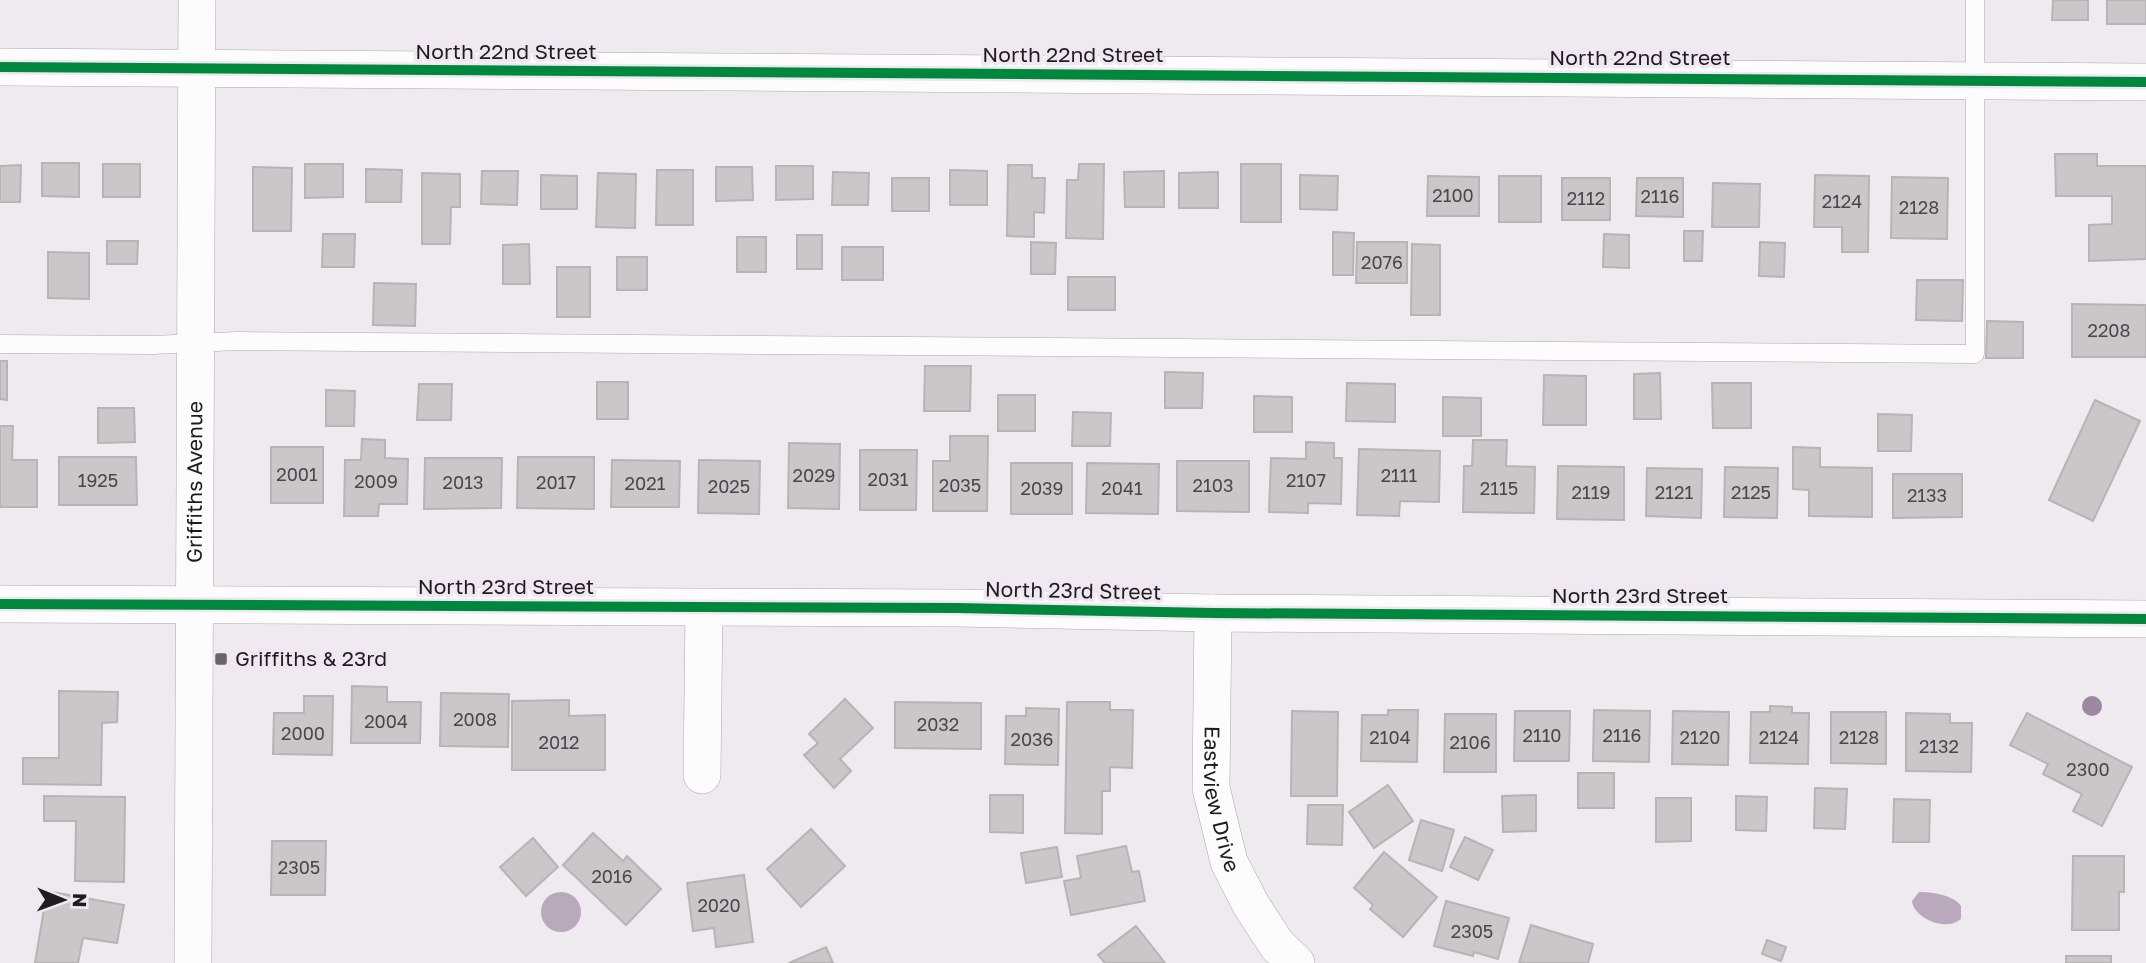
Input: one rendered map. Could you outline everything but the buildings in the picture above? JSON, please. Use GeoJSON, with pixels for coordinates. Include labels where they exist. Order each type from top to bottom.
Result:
{"type":"FeatureCollection","features":[{"type":"Feature","properties":{"kind":"street","name":"Griffiths Avenue"},"geometry":{"type":"LineString","coordinates":[[193,963],[197,0]]}},
{"type":"Feature","properties":{"kind":"street","name":"North 22nd Street"},"geometry":{"type":"LineString","coordinates":[[0,67],[2146,82]]}},
{"type":"Feature","properties":{"kind":"street","name":"North 23rd Street"},"geometry":{"type":"LineString","coordinates":[[0,604],[956,608],[1213,613],[2146,619]]}},
{"type":"Feature","properties":{"kind":"street"},"geometry":{"type":"LineString","coordinates":[[702,775],[704,608]]}},
{"type":"Feature","properties":{"kind":"street","name":"Eastview Drive"},"geometry":{"type":"LineString","coordinates":[[1213,613],[1211,788],[1228,862],[1277,945],[1296,963]]}},
{"type":"Feature","properties":{"kind":"lane"},"geometry":{"type":"LineString","coordinates":[[0,344],[153,345],[195,342],[1975,354],[1975,0]]}},
{"type":"Feature","properties":{"kind":"shaded area"},"geometry":{"type":"Polygon","coordinates":[[[561,892],[575,898],[581,912],[575,926],[561,932],[547,926],[541,912],[547,898],[561,892]]]}},
{"type":"Feature","properties":{"kind":"shaded area"},"geometry":{"type":"Polygon","coordinates":[[[1919,892],[1953,899],[1961,906],[1961,919],[1955,923],[1940,924],[1925,918],[1912,901],[1919,892]]]}},
{"type":"Feature","properties":{"kind":"cycle path"},"geometry":{"type":"LineString","coordinates":[[0,67],[2146,82]]}},
{"type":"Feature","properties":{"kind":"cycle path"},"geometry":{"type":"LineString","coordinates":[[0,604],[956,608],[1213,613],[2146,619]]}},
{"type":"Feature","properties":{"kind":"place","name":"Griffiths & 23rd"},"geometry":{"type":"Point","coordinates":[221,659]}}]}
